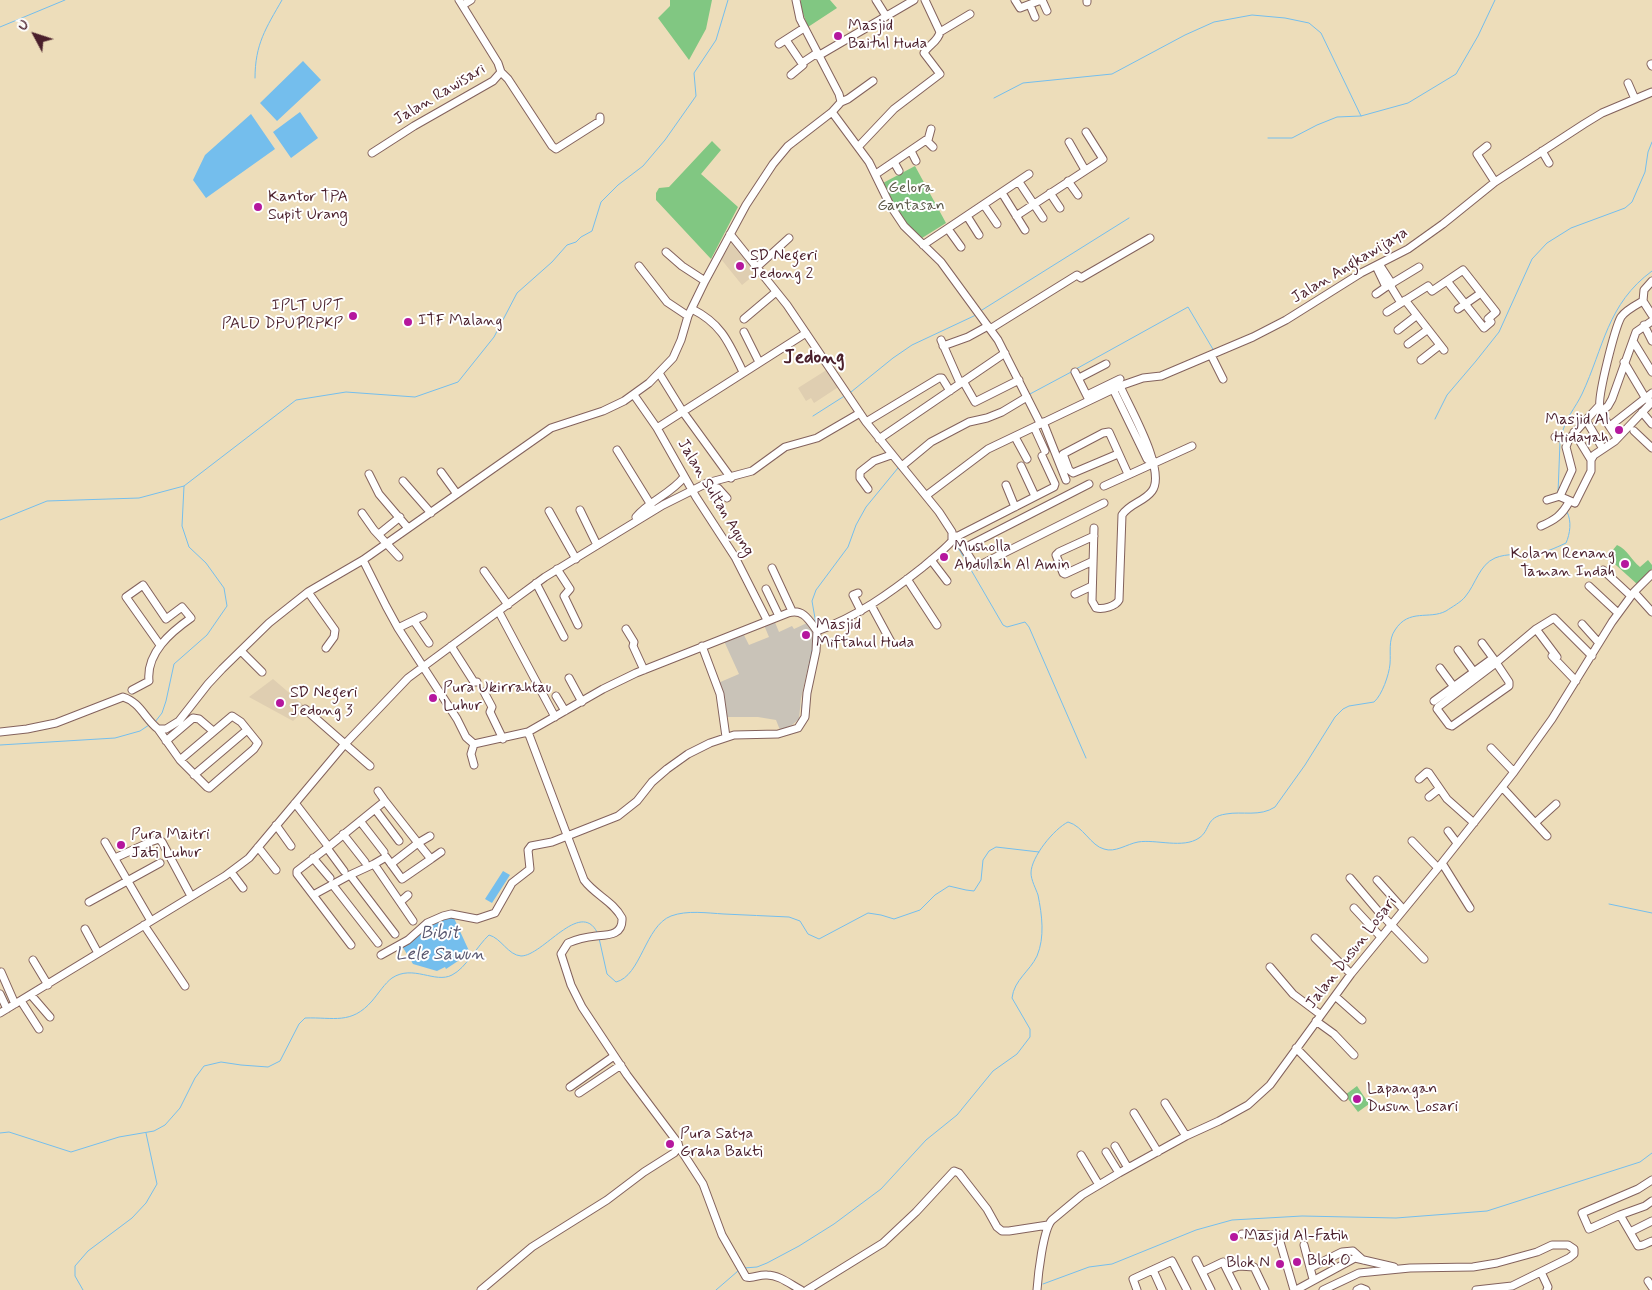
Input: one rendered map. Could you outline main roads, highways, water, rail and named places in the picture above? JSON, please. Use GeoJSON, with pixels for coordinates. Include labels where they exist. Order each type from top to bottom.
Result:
{"type":"FeatureCollection","features":[{"type":"Feature","properties":{"kind":"water"},"geometry":{"type":"Polygon","coordinates":[[[303,61],[321,80],[277,121],[260,103],[303,61]]]}},
{"type":"Feature","properties":{"kind":"water"},"geometry":{"type":"Polygon","coordinates":[[[300,112],[318,138],[291,158],[273,132],[300,112]]]}},
{"type":"Feature","properties":{"kind":"water"},"geometry":{"type":"Polygon","coordinates":[[[251,114],[275,149],[206,198],[193,180],[205,155],[251,114]]]}},
{"type":"Feature","properties":{"kind":"water"},"geometry":{"type":"Polygon","coordinates":[[[503,871],[510,875],[492,903],[485,899],[503,871]]]}},
{"type":"Feature","properties":{"kind":"water","name":"Bibit Lele Sawun"},"geometry":{"type":"Polygon","coordinates":[[[453,916],[470,953],[446,969],[445,967],[437,971],[413,964],[402,946],[425,925],[453,916]]]}},
{"type":"Feature","properties":{"kind":"waterway"},"geometry":{"type":"LineString","coordinates":[[0,27],[65,0]]}},
{"type":"Feature","properties":{"kind":"waterway"},"geometry":{"type":"LineString","coordinates":[[255,78],[257,55],[262,37],[282,0]]}},
{"type":"Feature","properties":{"kind":"waterway"},"geometry":{"type":"LineString","coordinates":[[155,722],[162,713],[166,701],[174,664],[207,635],[227,606],[224,588],[206,563],[189,547],[182,526],[184,486],[296,400],[346,392],[415,397],[458,382],[494,337],[517,293],[552,262],[567,245],[576,242],[592,231],[601,202],[618,185],[643,166],[665,140],[696,96],[694,73],[716,40],[728,0]]}},
{"type":"Feature","properties":{"kind":"waterway"},"geometry":{"type":"LineString","coordinates":[[994,98],[1023,83],[1112,74],[1185,35],[1214,22],[1252,15],[1285,18],[1309,23],[1321,33],[1361,116],[1408,103],[1456,74],[1478,36],[1495,0]]}},
{"type":"Feature","properties":{"kind":"waterway"},"geometry":{"type":"LineString","coordinates":[[1268,138],[1292,138],[1337,117],[1361,116]]}},
{"type":"Feature","properties":{"kind":"waterway"},"geometry":{"type":"LineString","coordinates":[[1435,419],[1447,395],[1499,332],[1532,259],[1547,243],[1571,228],[1625,208],[1632,202],[1645,172],[1648,152],[1652,142]]}},
{"type":"Feature","properties":{"kind":"waterway"},"geometry":{"type":"LineString","coordinates":[[982,310],[1129,218]]}},
{"type":"Feature","properties":{"kind":"waterway"},"geometry":{"type":"LineString","coordinates":[[1562,435],[1563,429],[1582,394],[1608,327],[1616,312],[1637,284],[1652,271]]}},
{"type":"Feature","properties":{"kind":"waterway"},"geometry":{"type":"LineString","coordinates":[[1076,369],[1188,307],[1214,351]]}},
{"type":"Feature","properties":{"kind":"waterway"},"geometry":{"type":"LineString","coordinates":[[851,392],[912,345],[976,315]]}},
{"type":"Feature","properties":{"kind":"waterway"},"geometry":{"type":"LineString","coordinates":[[1030,394],[1073,371]]}},
{"type":"Feature","properties":{"kind":"waterway"},"geometry":{"type":"LineString","coordinates":[[813,416],[846,395]]}},
{"type":"Feature","properties":{"kind":"waterway"},"geometry":{"type":"LineString","coordinates":[[1558,493],[1560,442]]}},
{"type":"Feature","properties":{"kind":"waterway"},"geometry":{"type":"LineString","coordinates":[[816,624],[812,601],[816,590],[848,547],[856,525],[866,507],[898,468]]}},
{"type":"Feature","properties":{"kind":"waterway"},"geometry":{"type":"LineString","coordinates":[[0,520],[47,501],[139,498],[184,486]]}},
{"type":"Feature","properties":{"kind":"waterway"},"geometry":{"type":"LineString","coordinates":[[744,1268],[757,1267],[799,1246],[834,1224],[881,1189],[926,1140],[957,1115],[993,1071],[1017,1054],[1030,1037],[1030,1029],[1012,998],[1016,986],[1040,949],[1041,910],[1031,873],[1039,852],[1056,831],[1068,822],[1078,827],[1099,847],[1108,850],[1145,841],[1185,843],[1203,835],[1211,821],[1219,816],[1232,813],[1263,812],[1275,807],[1305,765],[1335,717],[1349,706],[1374,702],[1377,699],[1388,674],[1391,638],[1401,623],[1413,617],[1446,611],[1463,599],[1485,565],[1495,558],[1509,555],[1542,553],[1566,543],[1570,528],[1570,519],[1567,512]]}},
{"type":"Feature","properties":{"kind":"waterway"},"geometry":{"type":"LineString","coordinates":[[956,544],[1003,625],[1007,627],[1025,622],[1029,627],[1086,758]]}},
{"type":"Feature","properties":{"kind":"waterway"},"geometry":{"type":"LineString","coordinates":[[804,693],[812,650]]}},
{"type":"Feature","properties":{"kind":"waterway"},"geometry":{"type":"LineString","coordinates":[[802,708],[803,697]]}},
{"type":"Feature","properties":{"kind":"waterway"},"geometry":{"type":"LineString","coordinates":[[0,745],[115,738],[140,731],[149,725]]}},
{"type":"Feature","properties":{"kind":"waterway"},"geometry":{"type":"LineString","coordinates":[[688,750],[722,735]]}},
{"type":"Feature","properties":{"kind":"waterway"},"geometry":{"type":"LineString","coordinates":[[675,759],[682,754]]}},
{"type":"Feature","properties":{"kind":"waterway"},"geometry":{"type":"LineString","coordinates":[[528,846],[528,843],[541,841]]}},
{"type":"Feature","properties":{"kind":"waterway"},"geometry":{"type":"LineString","coordinates":[[599,938],[607,974],[616,982],[624,978],[631,971],[662,921],[677,914],[697,912],[789,917],[800,921],[808,934],[819,939],[868,913],[894,919],[920,910],[935,895],[949,886],[974,891],[981,880],[983,860],[989,851],[996,847],[1039,852]]}},
{"type":"Feature","properties":{"kind":"waterway"},"geometry":{"type":"LineString","coordinates":[[1609,904],[1652,913]]}},
{"type":"Feature","properties":{"kind":"waterway"},"geometry":{"type":"LineString","coordinates":[[0,1133],[9,1132],[71,1152],[119,1137],[154,1131],[165,1125],[180,1108],[195,1078],[204,1066],[221,1062],[268,1067],[280,1061],[299,1024],[305,1018],[333,1019],[357,1014],[372,1001],[389,980],[400,974],[416,973],[438,977],[452,975],[467,962],[489,935],[497,939],[512,953],[521,956],[530,954],[540,948],[571,925],[581,922],[590,924],[597,932]]}},
{"type":"Feature","properties":{"kind":"waterway"},"geometry":{"type":"LineString","coordinates":[[83,1290],[75,1276],[75,1266],[88,1251],[132,1218],[146,1203],[157,1184],[146,1133]]}},
{"type":"Feature","properties":{"kind":"waterway"},"geometry":{"type":"LineString","coordinates":[[1043,1284],[1089,1267],[1112,1264],[1196,1230],[1232,1220],[1302,1216],[1396,1218],[1487,1211],[1640,1162],[1652,1153]]}},
{"type":"Feature","properties":{"kind":"waterway"},"geometry":{"type":"LineString","coordinates":[[716,1290],[738,1271]]}},
{"type":"Feature","properties":{"kind":"place","name":"Masjid Baitul Huda"},"geometry":{"type":"Point","coordinates":[838,36]}},
{"type":"Feature","properties":{"kind":"place","name":"Kantor TPA Supit Urang"},"geometry":{"type":"Point","coordinates":[258,207]}},
{"type":"Feature","properties":{"kind":"place","name":"SD Negeri Jedong 2"},"geometry":{"type":"Point","coordinates":[740,266]}},
{"type":"Feature","properties":{"kind":"place","name":"IPLT UPT PALD DPUPRPKP"},"geometry":{"type":"Point","coordinates":[353,316]}},
{"type":"Feature","properties":{"kind":"place","name":"ITF Malang"},"geometry":{"type":"Point","coordinates":[408,322]}},
{"type":"Feature","properties":{"kind":"place","name":"Masjid Al Hidayah"},"geometry":{"type":"Point","coordinates":[1619,430]}},
{"type":"Feature","properties":{"kind":"place","name":"Musholla Abdullah Al Amin"},"geometry":{"type":"Point","coordinates":[944,557]}},
{"type":"Feature","properties":{"kind":"place","name":"Kolam Renang Taman Indah"},"geometry":{"type":"Point","coordinates":[1625,564]}},
{"type":"Feature","properties":{"kind":"place","name":"Masjid Miftahul Huda"},"geometry":{"type":"Point","coordinates":[806,635]}},
{"type":"Feature","properties":{"kind":"place","name":"Pura Ukirrahtau Luhur"},"geometry":{"type":"Point","coordinates":[433,698]}},
{"type":"Feature","properties":{"kind":"place","name":"SD Negeri Jedong 3"},"geometry":{"type":"Point","coordinates":[280,703]}},
{"type":"Feature","properties":{"kind":"place","name":"Pura Maitri Jati Luhur"},"geometry":{"type":"Point","coordinates":[121,845]}},
{"type":"Feature","properties":{"kind":"place","name":"Lapangan Dusun Losari"},"geometry":{"type":"Point","coordinates":[1357,1099]}},
{"type":"Feature","properties":{"kind":"place","name":"Pura Satya Graha Bakti"},"geometry":{"type":"Point","coordinates":[670,1144]}},
{"type":"Feature","properties":{"kind":"place","name":"Masjid Al-Fatih"},"geometry":{"type":"Point","coordinates":[1234,1237]}},
{"type":"Feature","properties":{"kind":"place","name":"Blok O"},"geometry":{"type":"Point","coordinates":[1297,1262]}},
{"type":"Feature","properties":{"kind":"place","name":"Blok N"},"geometry":{"type":"Point","coordinates":[1280,1264]}},
{"type":"Feature","properties":{"kind":"district","name":"Jedong"},"geometry":{"type":"Point","coordinates":[814,359]}},
{"type":"Feature","properties":{"kind":"park label","name":"Gelora Gantasan"},"geometry":{"type":"Point","coordinates":[911,198]}}]}
